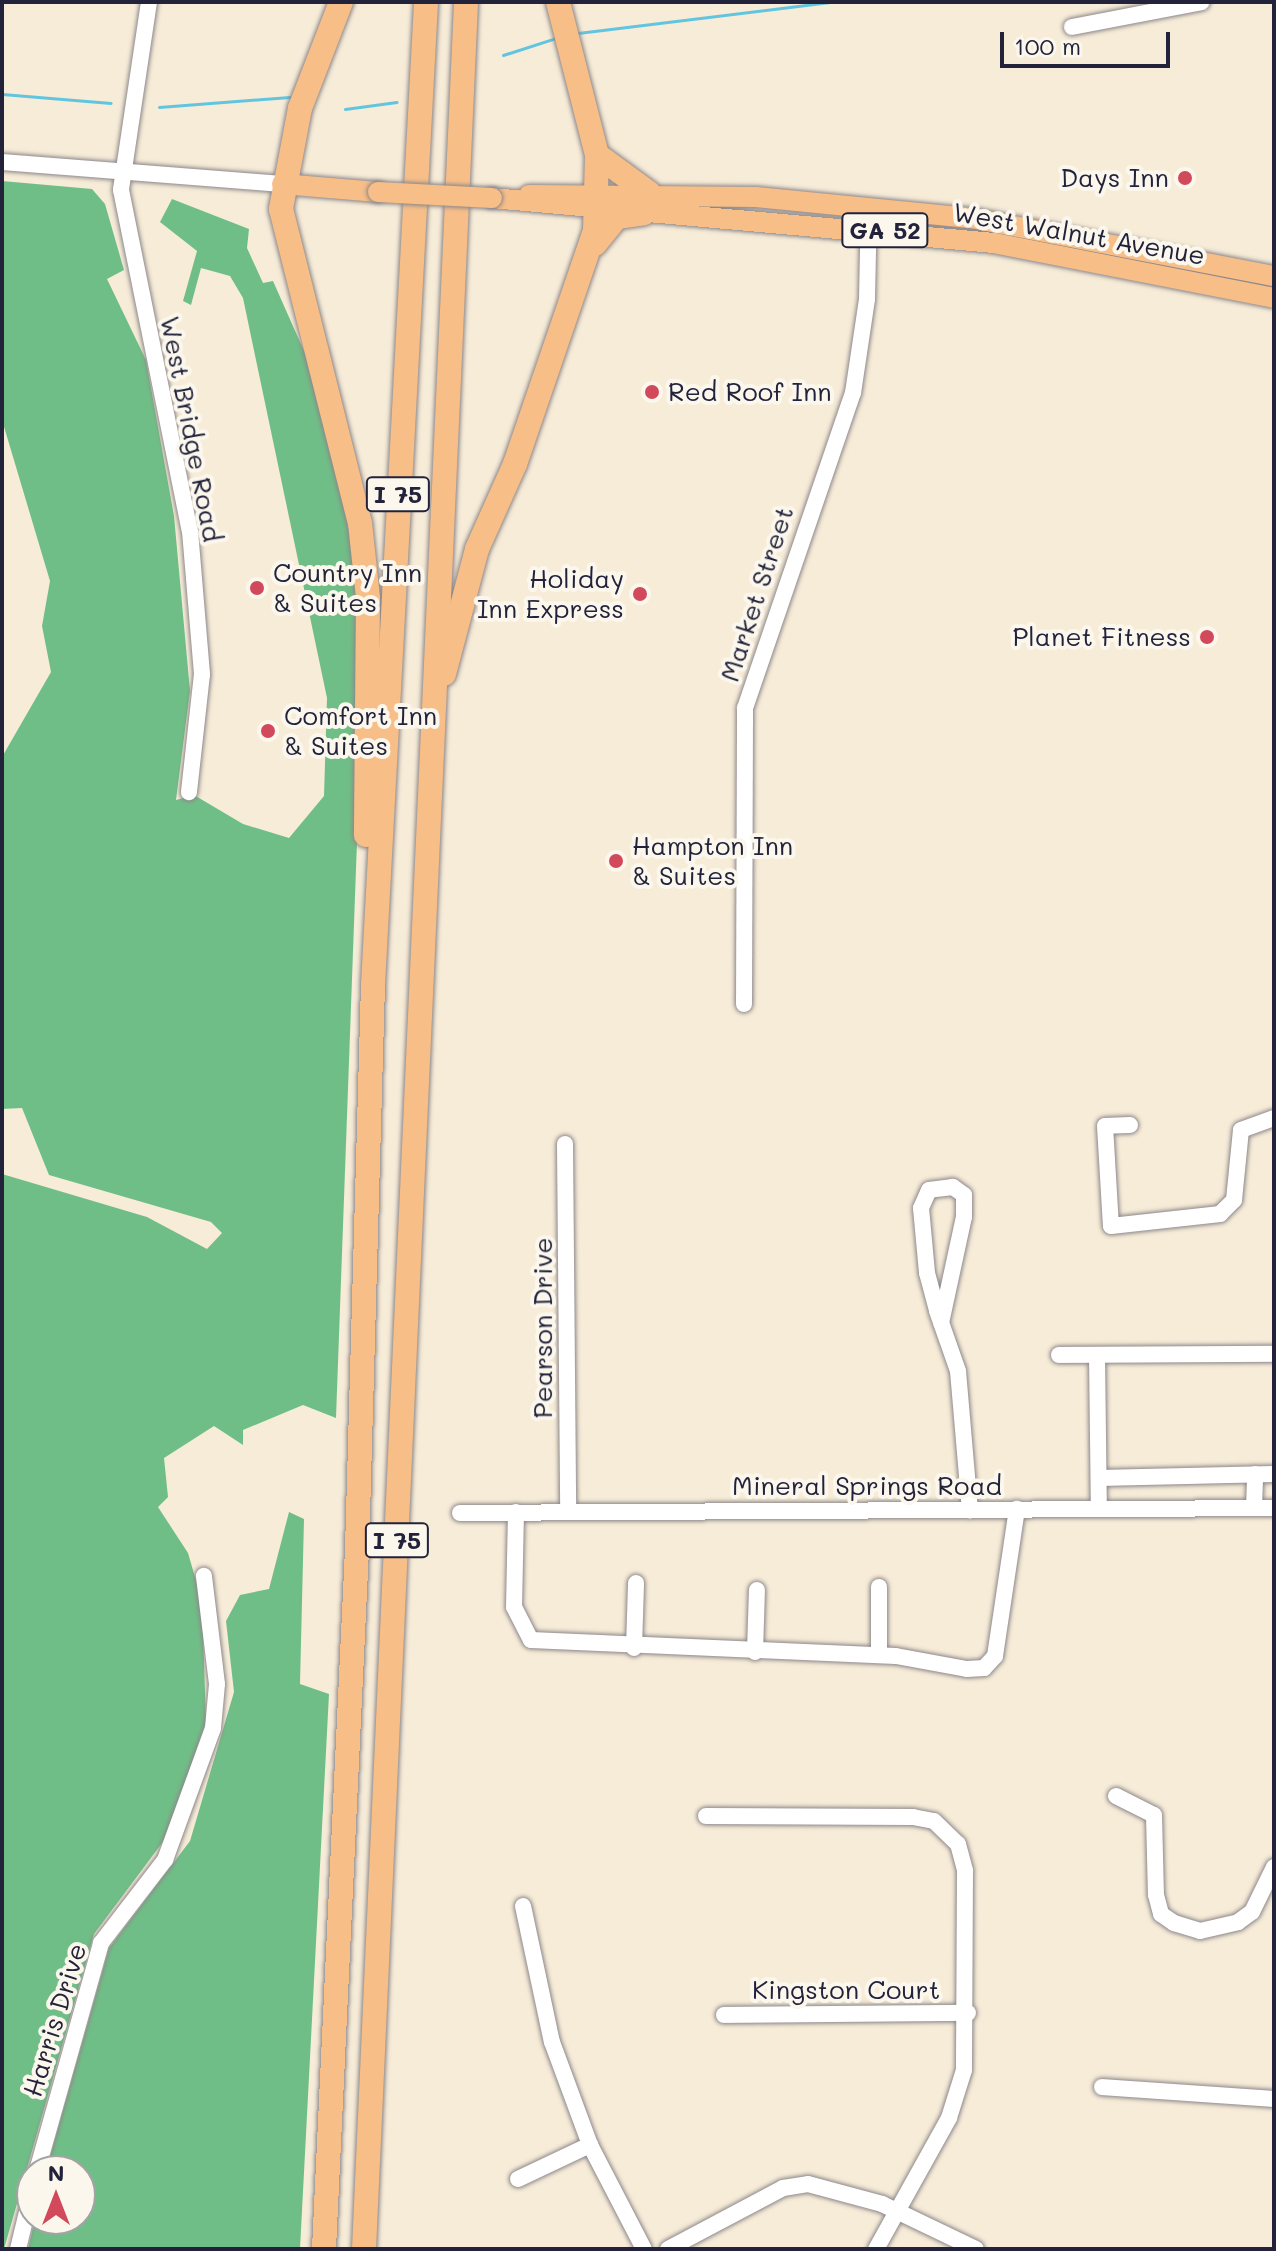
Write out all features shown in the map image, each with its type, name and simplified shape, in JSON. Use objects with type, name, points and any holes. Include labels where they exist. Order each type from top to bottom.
[{"type":"highway","points":[[341,2],[300,108],[282,184],[286,240],[361,538],[373,985]]},
{"type":"highway","name":"I 75","points":[[324,2249],[362,1426],[373,985],[426,2]]},
{"type":"highway","name":"I 75","points":[[364,2249],[429,726],[466,2]]},
{"type":"highway","points":[[429,726],[477,549],[591,249],[598,201],[597,155],[558,2]]},
{"type":"highway","points":[[591,249],[617,217],[647,203],[597,155]]},
{"type":"main road","name":"West Walnut Avenue","points":[[282,184],[492,198],[647,203],[1044,229],[1200,270],[1274,298]]},
{"type":"main road","name":"West Walnut Avenue","points":[[1200,270],[1274,276]]},
{"type":"street","name":"West Bridge Road","points":[[149,2],[121,171],[123,217],[190,531],[202,674],[189,792]]},
{"type":"street","points":[[1072,27],[1156,17],[1202,2]]},
{"type":"street","points":[[2,162],[282,184]]},
{"type":"street","name":"Market Street","points":[[744,1004],[745,708],[853,393],[867,299],[868,218]]},
{"type":"street","points":[[1130,1125],[1105,1126],[1111,1226],[1220,1214],[1234,1200],[1241,1130],[1274,1118]]},
{"type":"street","name":"Pearson Drive","points":[[565,1144],[568,1512]]},
{"type":"street","points":[[941,1323],[966,1203],[953,1187],[929,1190],[921,1208],[927,1273],[941,1323],[958,1371],[970,1510]]},
{"type":"street","points":[[1059,1355],[1274,1354]]},
{"type":"street","points":[[1097,1355],[1099,1509]]},
{"type":"street","points":[[1254,1508],[1255,1474]]},
{"type":"street","points":[[1099,1478],[1274,1474]]},
{"type":"street","name":"Mineral Springs Road","points":[[460,1513],[1274,1508]]},
{"type":"street","points":[[516,1512],[521,1633],[554,1644],[879,1655],[967,1669],[992,1663],[1017,1509]]},
{"type":"street","name":"Harris Drive","points":[[41,2155],[101,1943],[165,1860],[213,1728],[217,1684],[204,1576]]},
{"type":"street","points":[[634,1648],[636,1583]]},
{"type":"street","points":[[879,1587],[879,1655]]},
{"type":"street","points":[[755,1652],[757,1590]]},
{"type":"street","points":[[1116,1796],[1154,1815],[1156,1895],[1161,1914],[1174,1923],[1200,1931],[1238,1922],[1252,1912],[1274,1867]]},
{"type":"street","points":[[706,1816],[913,1817],[950,1832],[965,1871],[968,2013],[964,2070],[949,2118],[893,2209],[876,2249]]},
{"type":"street","points":[[523,1906],[536,1990],[590,2145],[644,2249]]},
{"type":"street","name":"Kingston Court","points":[[724,2015],[968,2013]]},
{"type":"street","points":[[1102,2087],[1274,2099]]},
{"type":"street","points":[[518,2179],[590,2145]]},
{"type":"street","points":[[668,2249],[783,2188],[841,2190],[893,2209],[976,2249]]},
{"type":"green space","points":[[2,181],[92,189],[105,204],[124,270],[107,279],[146,360],[174,516],[190,691],[176,800],[194,795],[243,824],[289,838],[324,796],[327,698],[243,298],[230,276],[201,268],[191,305],[183,301],[197,251],[160,222],[172,199],[249,229],[247,248],[263,283],[273,281],[312,369],[343,471],[364,650],[336,1418],[303,1405],[243,1430],[243,1445],[214,1426],[164,1458],[168,1497],[158,1507],[188,1553],[202,1601],[206,1722],[168,1835],[94,1934],[31,2155],[16,2155],[16,2207],[4,2249],[2,1174],[147,1217],[207,1249],[222,1233],[211,1222],[49,1175],[22,1108],[2,1109],[2,757],[51,672],[42,626],[50,581],[2,420]]},
{"type":"green space","points":[[289,1512],[304,1519],[300,1684],[329,1694],[300,2249],[28,2249],[31,2235],[96,2235],[96,2155],[51,2155],[109,1948],[190,1841],[234,1692],[226,1621],[240,1595],[269,1589]]},
{"type":"waterway","points":[[578,33],[832,2]]},
{"type":"waterway","points":[[503,55],[556,38]]},
{"type":"waterway","points":[[2,94],[111,103]]},
{"type":"waterway","points":[[159,107],[290,97]]},
{"type":"waterway","points":[[345,109],[397,102]]},
{"type":"place","name":"Days Inn","points":[[1185,178]]},
{"type":"place","name":"Red Roof Inn","points":[[652,392]]},
{"type":"place","name":"Country Inn & Suites","points":[[257,588]]},
{"type":"place","name":"Holiday Inn Express","points":[[640,594]]},
{"type":"place","name":"Planet Fitness","points":[[1207,637]]},
{"type":"place","name":"Comfort Inn & Suites","points":[[268,731]]},
{"type":"place","name":"Hampton Inn & Suites","points":[[616,861]]}]
